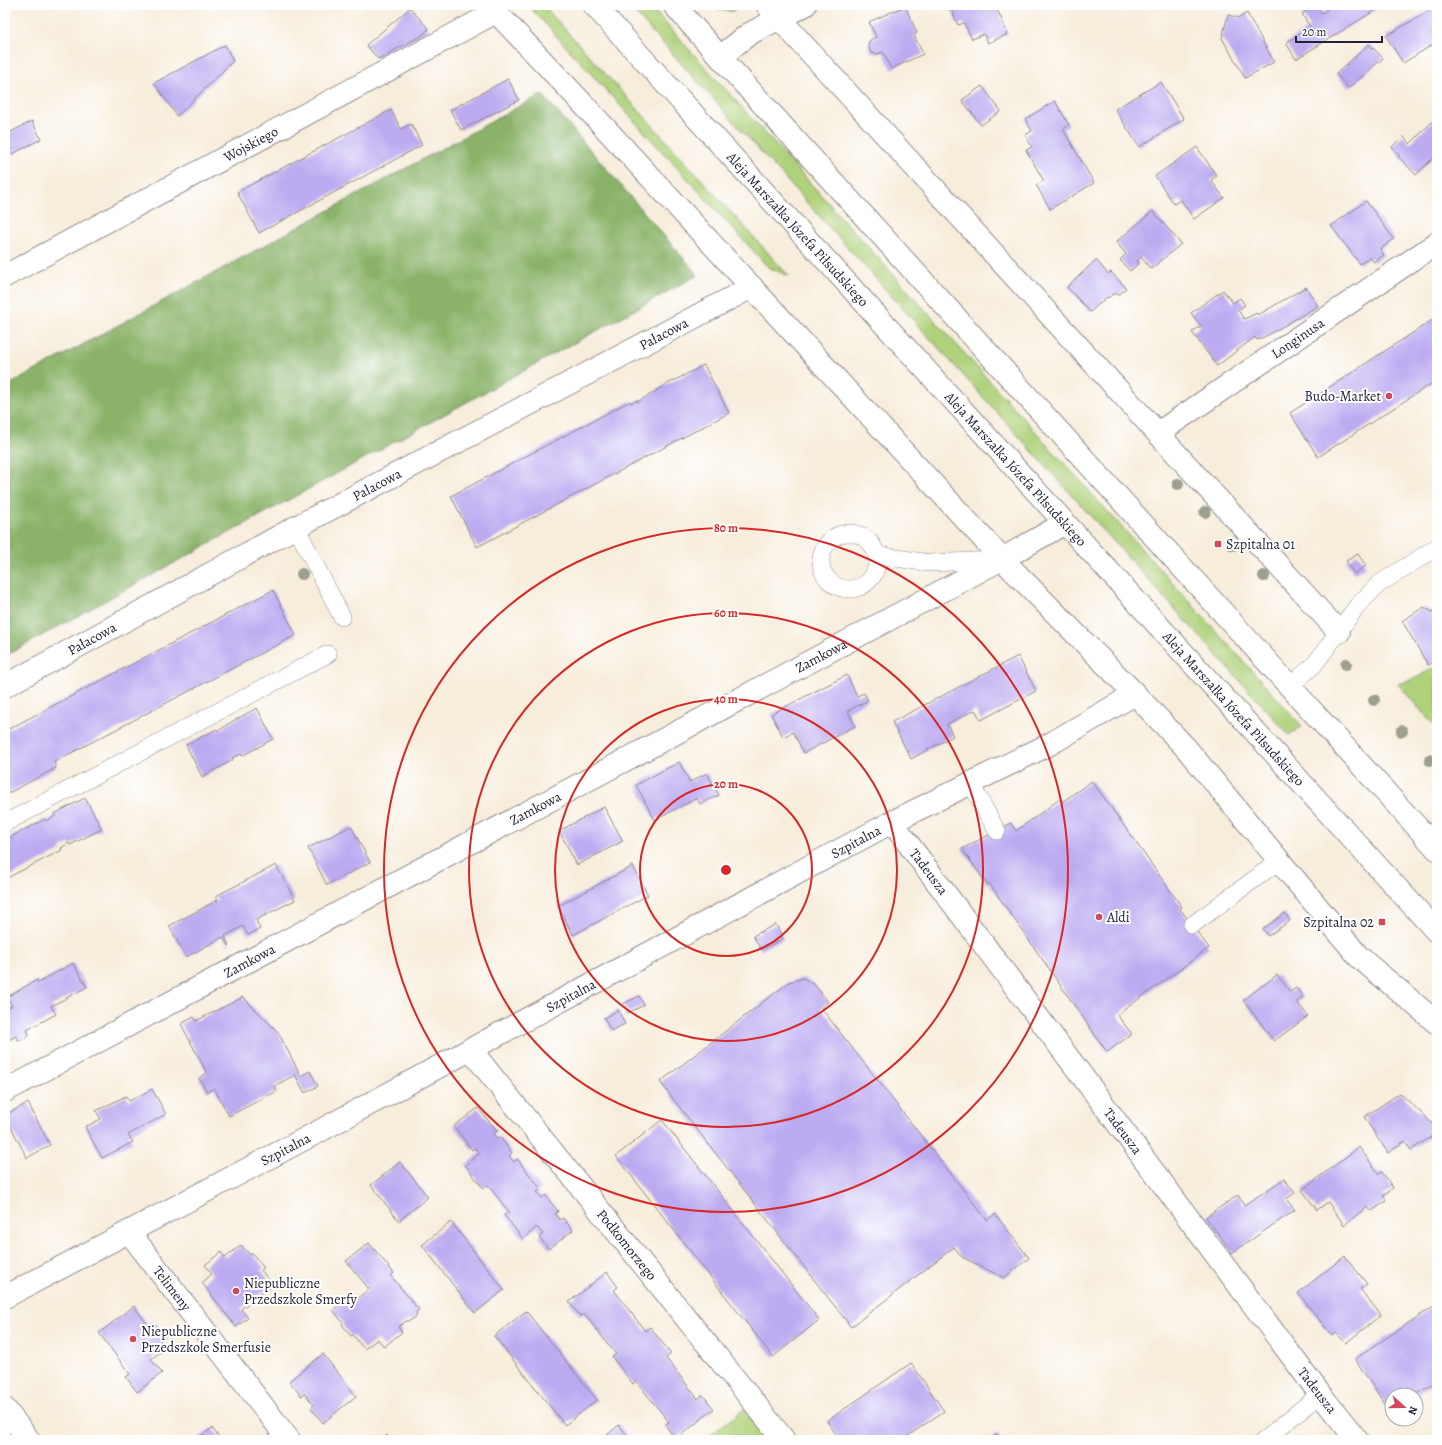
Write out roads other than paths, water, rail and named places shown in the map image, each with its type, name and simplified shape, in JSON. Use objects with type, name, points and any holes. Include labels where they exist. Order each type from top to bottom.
[{"type":"street","name":"Aleja Marszałka Józefa Piłsudskiego","points":[[594,5],[1437,932]]},
{"type":"street","points":[[674,5],[1437,848]]},
{"type":"street","points":[[720,57],[749,34],[773,11],[805,5]]},
{"type":"street","points":[[493,9],[571,91],[1002,559],[1186,748],[1359,957],[1437,1023]]},
{"type":"street","name":"Wojskiego","points":[[5,276],[493,9]]},
{"type":"street","points":[[773,11],[1339,632]]},
{"type":"street","name":"Longinusa","points":[[1158,433],[1437,243]]},
{"type":"street","name":"Pałacowa","points":[[5,686],[296,528],[752,287]]},
{"type":"street","name":"Zamkowa","points":[[5,1091],[1002,559],[1065,523]]},
{"type":"street","name":"Szpitalna","points":[[5,1297],[129,1232],[892,822],[1050,744],[1135,694]]},
{"type":"street","name":"Tadeusza","points":[[892,822],[1320,1394],[1357,1440]]},
{"type":"street","name":"Podkomorzego","points":[[470,1049],[784,1440]]},
{"type":"street","name":"Telimeny","points":[[129,1232],[289,1440]]},
{"type":"street","points":[[5,1409],[29,1440]]},
{"type":"lane","points":[[296,528],[342,617]]},
{"type":"lane","points":[[1290,686],[1314,665],[1358,605],[1379,584],[1437,547]]},
{"type":"lane","points":[[877,555],[929,563],[1002,559]]},
{"type":"lane","points":[[5,823],[328,654]]},
{"type":"lane","points":[[971,784],[997,831]]},
{"type":"lane","points":[[1192,925],[1280,861]]},
{"type":"lane","points":[[1264,1440],[1320,1394]]},
{"type":"place","name":"Budo-Market","points":[[1389,396]]},
{"type":"place","name":"Szpitalna 01","points":[[1218,544]]},
{"type":"place","name":"Aldi","points":[[1099,917]]},
{"type":"place","name":"Szpitalna 02","points":[[1382,922]]},
{"type":"place","name":"Niepubliczne Przedszkole Smerfy","points":[[236,1291]]},
{"type":"place","name":"Niepubliczne Przedszkole Smerfusie","points":[[133,1339]]}]
